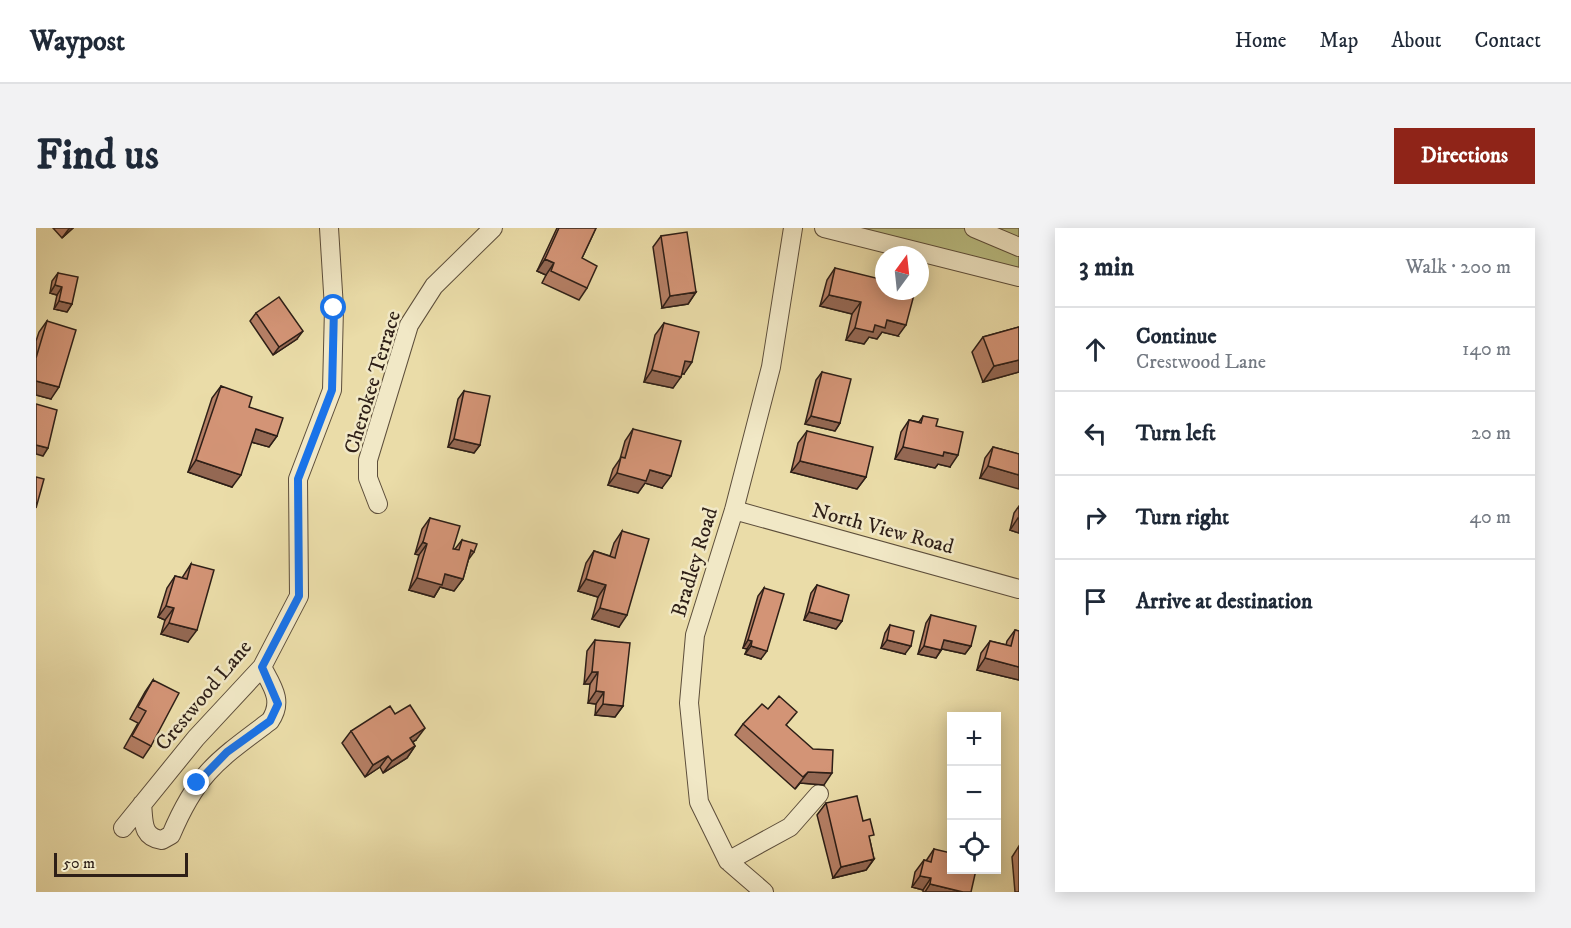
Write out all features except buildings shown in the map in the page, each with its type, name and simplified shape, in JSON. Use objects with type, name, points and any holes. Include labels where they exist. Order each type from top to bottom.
[{"type":"street","name":"Crestwood Lane","points":[[123,828],[195,738],[262,667],[299,596],[298,479],[332,390],[334,308],[329,228]]},
{"type":"street","name":"Cherokee Terrace","points":[[378,504],[368,478],[368,460],[408,324],[434,286],[493,228]]},
{"type":"street","name":"Bradley Road","points":[[764,892],[728,861],[699,802],[689,703],[695,635],[734,510],[771,367],[793,228]]},
{"type":"street","points":[[824,228],[1019,277]]},
{"type":"street","points":[[974,228],[1019,247]]},
{"type":"street","name":"North View Road","points":[[734,510],[1019,589]]},
{"type":"street","points":[[142,804],[145,830],[151,837],[162,840],[171,835],[203,776],[227,752],[270,721],[275,714],[278,704],[276,695],[262,667]]},
{"type":"street","points":[[728,861],[790,827],[819,794]]},
{"type":"green space","points":[[846,228],[1019,228],[1019,273],[929,250],[929,246],[915,246]]},
{"type":"route","points":[[197,783],[227,752],[270,721],[278,704],[262,667],[299,596],[298,479],[332,390],[334,308]]}]
